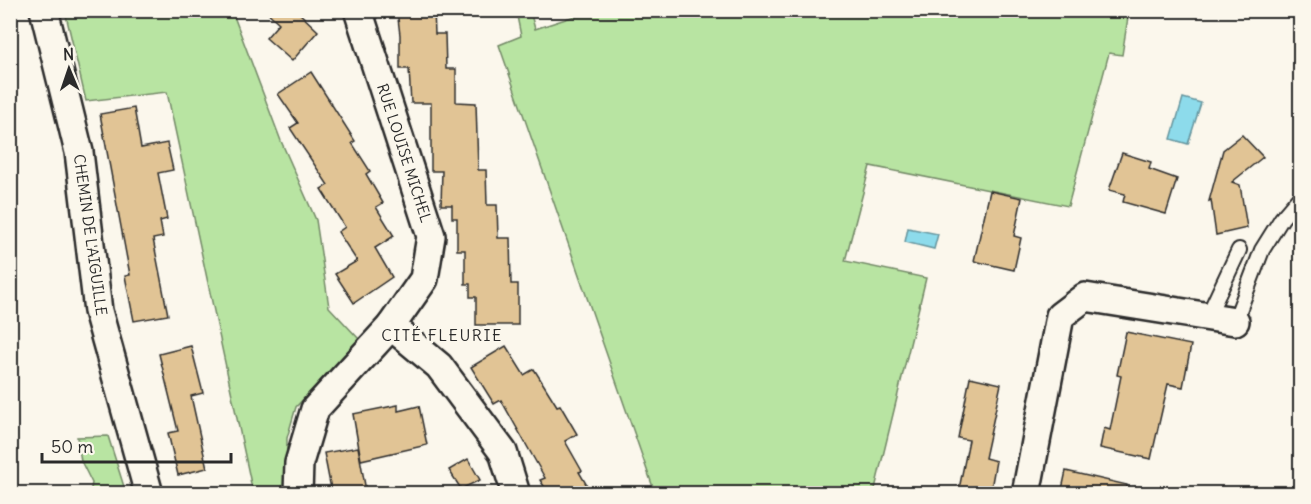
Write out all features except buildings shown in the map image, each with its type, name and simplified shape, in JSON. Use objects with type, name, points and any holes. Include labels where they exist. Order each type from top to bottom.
[{"type":"street","name":"CHEMIN DE L'AIGUILLE","points":[[44,10],[79,152],[98,311],[148,494]]},
{"type":"street","name":"RUE LOUISE MICHEL","points":[[298,494],[299,463],[315,410],[391,326],[424,279],[431,236],[358,10]]},
{"type":"street","points":[[1026,494],[1060,316],[1085,297],[1235,321]]},
{"type":"street","points":[[391,326],[440,366],[502,452],[516,494]]},
{"type":"lane","points":[[1235,321],[1262,250],[1282,218],[1300,197]]},
{"type":"lane","points":[[1208,316],[1239,250]]},
{"type":"green space","points":[[65,11],[232,11],[281,141],[316,220],[329,307],[359,339],[296,407],[287,438],[286,493],[253,493],[167,92],[86,101]]},
{"type":"green space","points":[[516,11],[530,11],[535,29],[590,11],[1129,11],[1122,55],[1109,53],[1068,206],[870,166],[845,261],[926,278],[874,493],[655,493],[499,45],[521,36]]},
{"type":"green space","points":[[108,436],[126,493],[90,493],[92,483],[81,461],[77,437]]},
{"type":"water","points":[[1183,98],[1201,103],[1188,144],[1171,139]]},
{"type":"water","points":[[908,228],[938,234],[934,249],[905,242]]},
{"type":"district","name":"CITÉ FLEURIE","points":[[442,335]]}]
